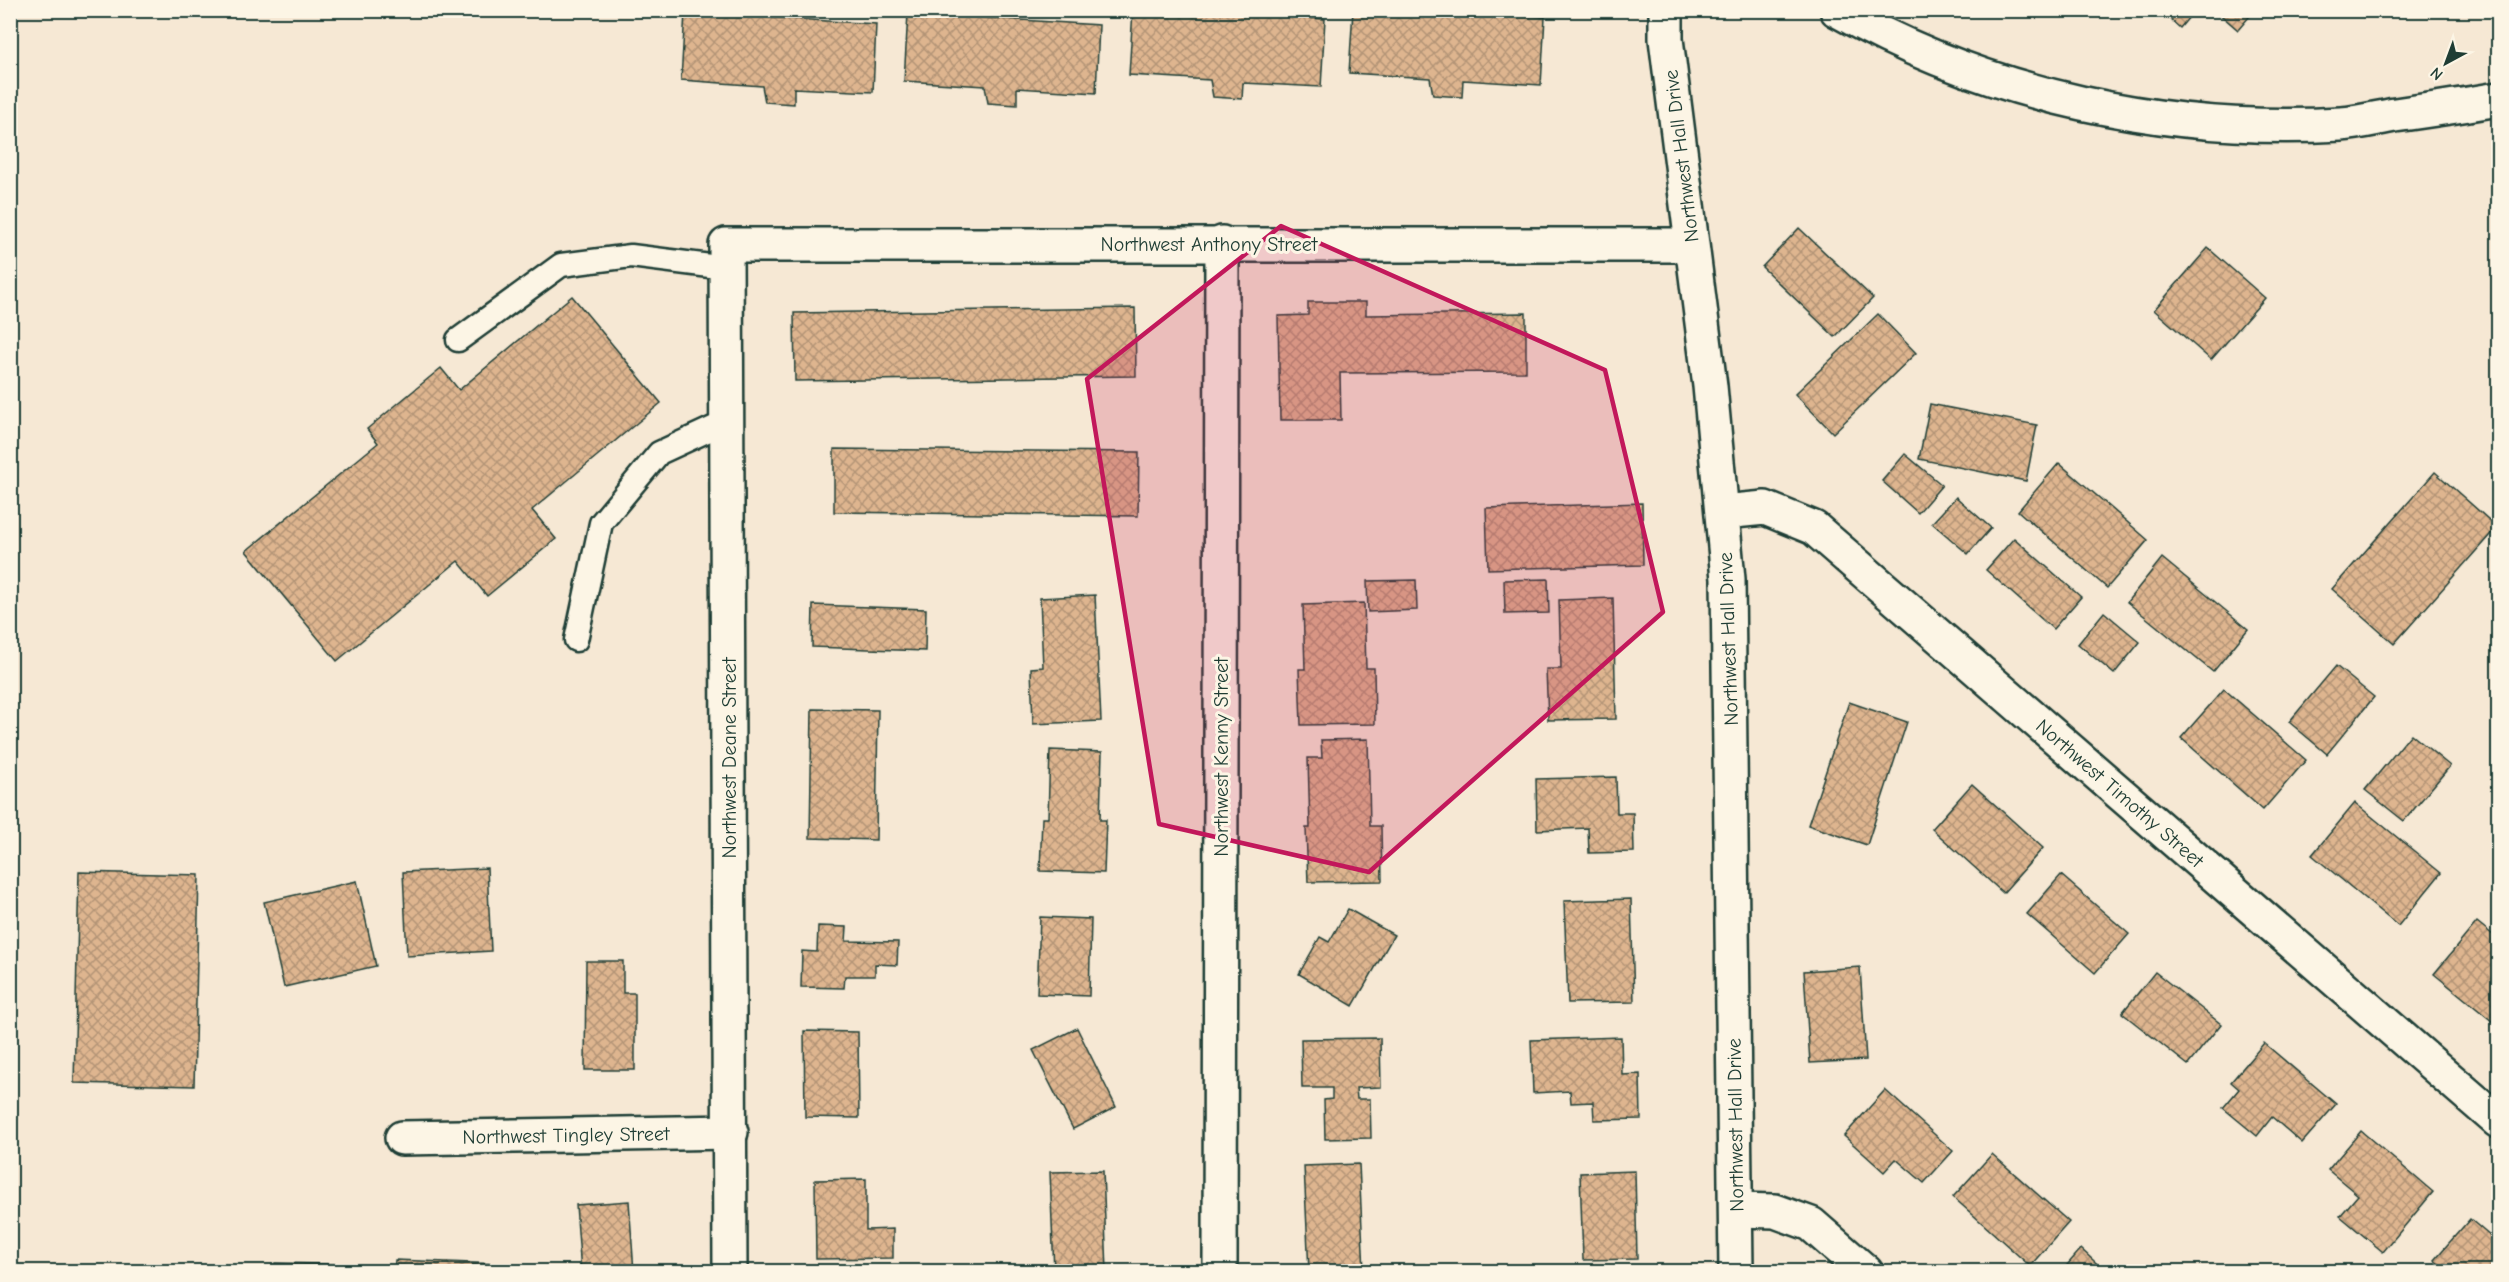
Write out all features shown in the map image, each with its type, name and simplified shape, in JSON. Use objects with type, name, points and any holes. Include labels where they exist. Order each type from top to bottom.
[{"type":"street","name":"Northwest Hall Drive","points":[[1666,10],[1666,39],[1710,386],[1728,579],[1736,1272]]},
{"type":"street","points":[[1837,10],[1870,29],[1996,81],[2061,99],[2145,115],[2236,124],[2342,124],[2499,99]]},
{"type":"street","name":"Northwest Anthony Street","points":[[726,256],[1222,243],[1691,245]]},
{"type":"street","name":"Northwest Kenny Street","points":[[1220,1272],[1222,243]]},
{"type":"street","name":"Northwest Deane Street","points":[[726,256],[730,1272]]},
{"type":"street","name":"Northwest Timothy Street","points":[[1723,512],[1765,508],[1814,528],[2499,1121]]},
{"type":"street","name":"Northwest Tingley Street","points":[[402,1138],[731,1132]]},
{"type":"street","points":[[1736,1210],[1774,1211],[1811,1224],[1866,1272]]},
{"type":"lane","points":[[458,340],[561,265],[631,256],[726,256]]},
{"type":"lane","points":[[576,640],[601,522],[659,453],[726,422]]},
{"type":"highlighted area","points":[[1281,226],[1605,370],[1663,612],[1369,872],[1159,824],[1087,379]]},
{"type":"building","points":[[1133,10],[1191,10],[1325,19],[1321,87],[1243,83],[1242,99],[1213,97],[1210,80],[1129,75]]},
{"type":"building","points":[[1353,10],[1444,10],[1545,17],[1541,85],[1463,80],[1462,97],[1433,95],[1430,78],[1349,73]]},
{"type":"building","points":[[2160,10],[2195,10],[2180,28]]},
{"type":"building","points":[[2215,10],[2255,10],[2238,30]]},
{"type":"building","points":[[685,12],[876,24],[873,92],[794,88],[794,104],[765,102],[762,86],[681,80]]},
{"type":"building","points":[[908,13],[1099,25],[1096,93],[1017,88],[1017,105],[988,103],[985,86],[904,81]]},
{"type":"building","points":[[1799,228],[1873,298],[1835,337],[1762,267]]},
{"type":"building","points":[[2208,248],[2265,298],[2211,360],[2154,310]]},
{"type":"building","points":[[572,296],[661,403],[532,510],[556,539],[487,596],[458,561],[337,661],[246,551],[378,443],[367,429],[441,368],[459,390]]},
{"type":"building","points":[[1308,302],[1366,302],[1366,315],[1526,313],[1526,372],[1340,373],[1341,420],[1280,420],[1278,316],[1308,315]]},
{"type":"building","points":[[1135,308],[1136,376],[795,381],[794,313]]},
{"type":"building","points":[[1878,314],[1916,353],[1833,433],[1795,394]]},
{"type":"building","points":[[1930,404],[2037,425],[2026,481],[1919,459]]},
{"type":"building","points":[[834,449],[1139,452],[1138,516],[834,512]]},
{"type":"building","points":[[1905,454],[1942,485],[1918,513],[1882,481]]},
{"type":"building","points":[[2059,463],[2148,540],[2107,588],[2018,511]]},
{"type":"building","points":[[2435,472],[2497,527],[2394,644],[2332,589]]},
{"type":"building","points":[[1956,497],[1991,528],[1968,554],[1932,523]]},
{"type":"building","points":[[1642,503],[1643,565],[1488,569],[1486,508]]},
{"type":"building","points":[[2014,538],[2081,597],[2053,629],[1986,570]]},
{"type":"building","points":[[2162,558],[2248,629],[2213,672],[2127,602]]},
{"type":"building","points":[[1548,579],[1549,613],[1505,614],[1504,580]]},
{"type":"building","points":[[1416,580],[1417,610],[1368,612],[1367,581]]},
{"type":"building","points":[[1095,595],[1101,721],[1033,724],[1031,668],[1043,667],[1040,598]]},
{"type":"building","points":[[1613,598],[1616,719],[1548,720],[1546,669],[1561,669],[1559,600]]},
{"type":"building","points":[[1364,603],[1366,668],[1374,668],[1375,724],[1301,725],[1299,669],[1305,669],[1303,605]]},
{"type":"building","points":[[813,605],[926,609],[925,651],[812,647]]},
{"type":"building","points":[[2104,612],[2140,642],[2114,674],[2078,644]]},
{"type":"building","points":[[2336,666],[2374,697],[2327,754],[2289,722]]},
{"type":"building","points":[[2224,689],[2306,760],[2263,810],[2181,738]]},
{"type":"building","points":[[1849,702],[1907,722],[1867,845],[1808,825]]},
{"type":"building","points":[[812,709],[878,710],[876,840],[810,838]]},
{"type":"building","points":[[2411,734],[2450,766],[2404,821],[2365,790]]},
{"type":"building","points":[[1368,739],[1370,826],[1381,826],[1382,881],[1308,882],[1306,828],[1310,828],[1308,758],[1322,758],[1321,740]]},
{"type":"building","points":[[1050,750],[1102,752],[1100,820],[1106,820],[1104,873],[1040,871],[1042,818],[1048,818]]},
{"type":"building","points":[[1616,777],[1617,813],[1633,813],[1634,852],[1589,853],[1588,828],[1537,830],[1536,779]]},
{"type":"building","points":[[1972,784],[2043,848],[2003,893],[1932,829]]},
{"type":"building","points":[[2355,803],[2441,873],[2398,926],[2312,855]]},
{"type":"building","points":[[487,868],[491,951],[407,956],[403,872]]},
{"type":"building","points":[[79,872],[199,875],[194,1086],[74,1083]]},
{"type":"building","points":[[2061,875],[2129,934],[2095,973],[2027,914]]},
{"type":"building","points":[[357,881],[376,966],[284,987],[264,902]]},
{"type":"building","points":[[1631,899],[1634,1002],[1568,1003],[1564,901]]},
{"type":"building","points":[[1348,909],[1394,935],[1353,1006],[1299,974],[1320,937],[1329,942]]},
{"type":"building","points":[[1040,917],[1091,919],[1089,996],[1037,994]]},
{"type":"building","points":[[2477,922],[2498,939],[2498,1026],[2434,974]]},
{"type":"building","points":[[818,926],[847,927],[846,941],[898,942],[897,965],[875,964],[875,976],[845,976],[844,988],[801,987],[802,951],[817,952]]},
{"type":"building","points":[[586,961],[623,961],[623,993],[635,993],[635,1070],[585,1070]]},
{"type":"building","points":[[1860,967],[1866,1060],[1810,1063],[1804,971]]},
{"type":"building","points":[[2155,972],[2221,1024],[2188,1065],[2122,1013]]},
{"type":"building","points":[[1077,1028],[1116,1107],[1073,1129],[1033,1050]]},
{"type":"building","points":[[804,1031],[858,1032],[859,1118],[805,1117]]},
{"type":"building","points":[[1621,1037],[1622,1075],[1640,1074],[1641,1119],[1594,1120],[1593,1102],[1571,1103],[1570,1091],[1533,1093],[1531,1040]]},
{"type":"building","points":[[1380,1038],[1381,1087],[1356,1088],[1357,1099],[1370,1099],[1371,1138],[1325,1139],[1324,1100],[1332,1099],[1332,1088],[1302,1088],[1301,1039]]},
{"type":"building","points":[[2264,1043],[2336,1104],[2302,1143],[2272,1117],[2257,1136],[2223,1108],[2239,1089],[2231,1082]]},
{"type":"building","points":[[1885,1090],[1953,1151],[1924,1183],[1896,1159],[1884,1172],[1844,1136]]},
{"type":"building","points":[[2361,1131],[2433,1192],[2383,1252],[2340,1216],[2358,1195],[2328,1170]]},
{"type":"building","points":[[1992,1154],[2069,1222],[2030,1266],[1953,1197]]},
{"type":"building","points":[[1359,1164],[1364,1272],[1309,1272],[1304,1166]]},
{"type":"building","points":[[1103,1171],[1107,1271],[1054,1272],[1050,1172]]},
{"type":"building","points":[[1635,1171],[1637,1259],[1583,1260],[1580,1173]]},
{"type":"building","points":[[866,1179],[866,1230],[893,1229],[893,1258],[816,1259],[815,1180]]},
{"type":"building","points":[[629,1201],[634,1272],[581,1272],[576,1205]]},
{"type":"building","points":[[2470,1219],[2498,1243],[2498,1272],[2448,1272],[2434,1260]]},
{"type":"building","points":[[2081,1249],[2106,1272],[2061,1272]]},
{"type":"building","points":[[395,1260],[521,1265],[521,1272],[394,1272]]},
{"type":"building","points":[[275,1263],[367,1265],[367,1272],[275,1272]]},
{"type":"building","points":[[86,1270],[145,1270],[145,1272],[86,1272]]}]
